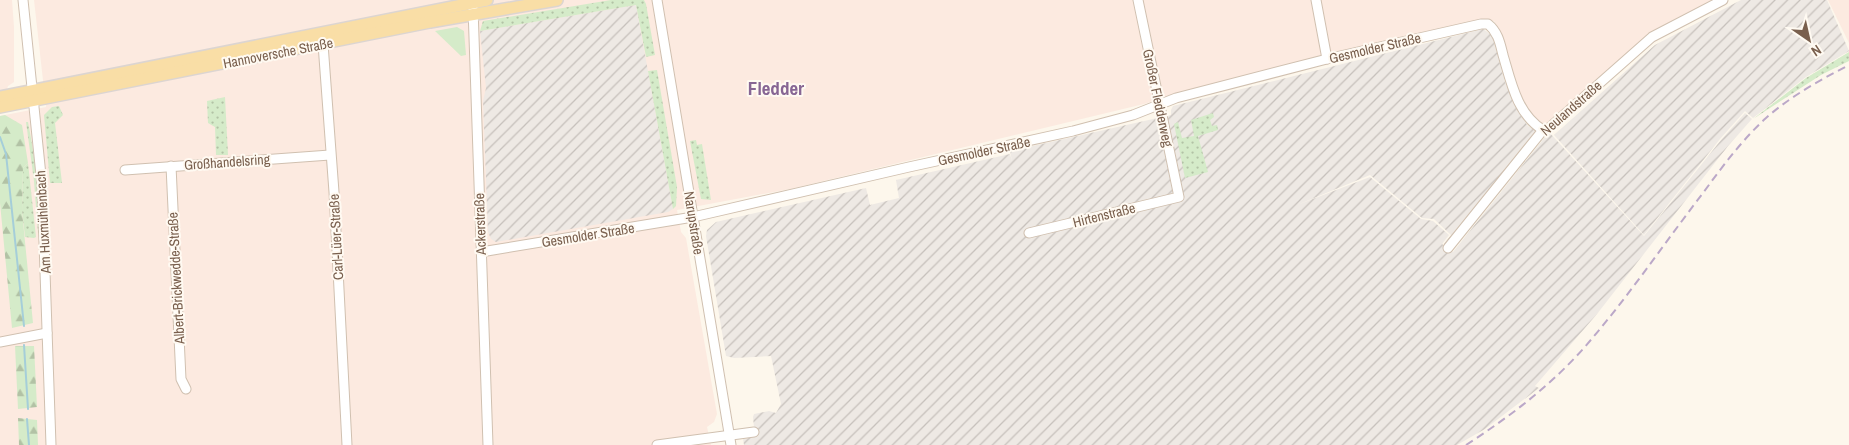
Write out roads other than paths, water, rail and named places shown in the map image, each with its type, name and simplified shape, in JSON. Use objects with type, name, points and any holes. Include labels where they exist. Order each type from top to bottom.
[{"type":"main road","name":"Hannoversche Straße","points":[[0,96],[33,96],[323,44],[473,6],[487,0]]},
{"type":"main road","name":"Hannoversche Straße","points":[[0,108],[33,96],[330,31],[473,6],[557,0]]},
{"type":"street","name":"Am Huxmühlenbach","points":[[23,0],[42,185],[50,445]]},
{"type":"street","name":"Narupstraße","points":[[657,0],[731,445]]},
{"type":"street","name":"Großer Fledderweg","points":[[1138,0],[1179,197]]},
{"type":"street","points":[[1316,0],[1327,59]]},
{"type":"street","name":"Neulandstraße","points":[[1448,248],[1543,130],[1549,128],[1652,37],[1723,0]]},
{"type":"street","name":"Ackerstraße","points":[[473,6],[488,445]]},
{"type":"street","name":"Gesmolder Straße","points":[[481,252],[692,217],[1081,129],[1133,115],[1176,98],[1327,59],[1480,24],[1488,24],[1494,28],[1498,36],[1510,82],[1521,107],[1531,122],[1543,130]]},
{"type":"street","points":[[323,44],[330,31]]},
{"type":"street","name":"Carl-Lüer-Straße","points":[[323,44],[334,200],[347,445]]},
{"type":"street","name":"Großhandelsring","points":[[125,170],[330,155]]},
{"type":"street","name":"Albert-Brickwedde-Straße","points":[[171,166],[181,379],[186,389]]},
{"type":"street","name":"Hirtenstraße","points":[[1029,233],[1179,197]]},
{"type":"street","points":[[0,342],[47,333]]},
{"type":"street","points":[[657,445],[754,432]]},
{"type":"waterway","points":[[0,137],[6,154],[24,326]]},
{"type":"waterway","points":[[24,345],[28,409]]},
{"type":"waterway","points":[[27,419],[29,445]]},
{"type":"railway","points":[[1466,445],[1528,401],[1556,377],[1583,349],[1629,292],[1725,164],[1757,126],[1796,96],[1849,65]]},
{"type":"district","name":"Fledder","points":[[776,88]]}]
